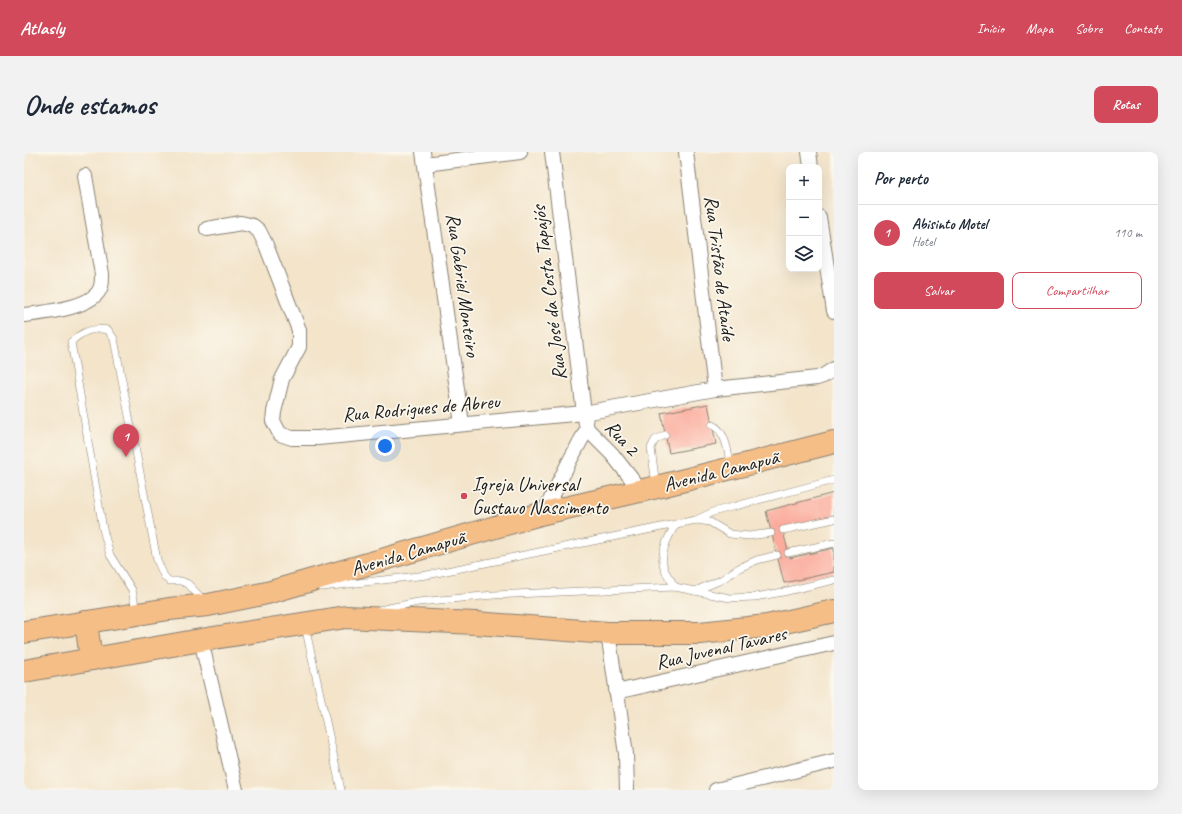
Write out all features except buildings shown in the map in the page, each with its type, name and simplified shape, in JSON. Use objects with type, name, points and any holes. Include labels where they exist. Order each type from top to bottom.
[{"type":"main road","name":"Avenida Camapuã","points":[[24,632],[169,609],[208,605],[267,593],[544,513],[649,489],[834,442]]},
{"type":"main road","points":[[24,671],[201,640],[346,617],[475,623],[608,633],[700,633],[767,626],[834,611]]},
{"type":"main road","points":[[86,622],[91,659]]},
{"type":"street","points":[[424,158],[520,152]]},
{"type":"street","name":"Rua José da Costa Tapajós","points":[[552,152],[587,430]]},
{"type":"street","name":"Rua Tristão de Ataíde","points":[[686,152],[715,389]]},
{"type":"street","points":[[809,152],[811,164]]},
{"type":"street","name":"Rua Gabriel Monteiro","points":[[424,158],[462,424]]},
{"type":"street","points":[[24,315],[65,309],[79,305],[97,294],[101,287],[102,274],[85,176]]},
{"type":"street","name":"Rua Rodrigues de Abreu","points":[[207,229],[241,223],[253,226],[259,231],[266,245],[299,330],[299,347],[282,379],[273,421],[280,434],[292,438],[318,438],[584,413],[715,389],[817,378],[824,376],[834,369]]},
{"type":"street","points":[[822,236],[834,311]]},
{"type":"street","name":"Rua 2","points":[[544,513],[569,462],[587,430],[649,489]]},
{"type":"street","points":[[608,633],[626,754],[627,790]]},
{"type":"street","points":[[201,640],[236,790]]},
{"type":"street","name":"Rua Juvenal Tavares","points":[[616,692],[834,643]]},
{"type":"street","points":[[716,790],[735,788],[834,761]]},
{"type":"lane","points":[[137,614],[132,590],[110,556],[103,529],[71,342],[84,331],[99,328],[108,330],[114,339],[156,560],[164,576],[169,581],[181,581],[188,584],[208,605]]},
{"type":"lane","points":[[712,425],[718,427],[722,432],[732,468]]},
{"type":"lane","points":[[649,489],[651,448],[655,440],[665,435]]},
{"type":"lane","points":[[267,593],[427,575],[696,520],[713,512],[834,480]]},
{"type":"lane","points":[[783,530],[834,519]]},
{"type":"lane","points":[[696,520],[710,522],[730,534],[749,536],[771,533]]},
{"type":"lane","points":[[675,587],[665,571],[662,561],[667,539],[676,524]]},
{"type":"lane","points":[[788,553],[834,543]]},
{"type":"lane","points":[[695,591],[721,580],[740,568],[757,560],[777,555]]},
{"type":"lane","points":[[346,617],[418,602],[494,595],[675,587],[730,598],[755,597],[834,580]]},
{"type":"lane","points":[[305,623],[341,790]]},
{"type":"place","name":"Abisinto Motel","points":[[126,457]]},
{"type":"place","name":"Igreja Universal Gustavo Nascimento","points":[[464,496]]}]
